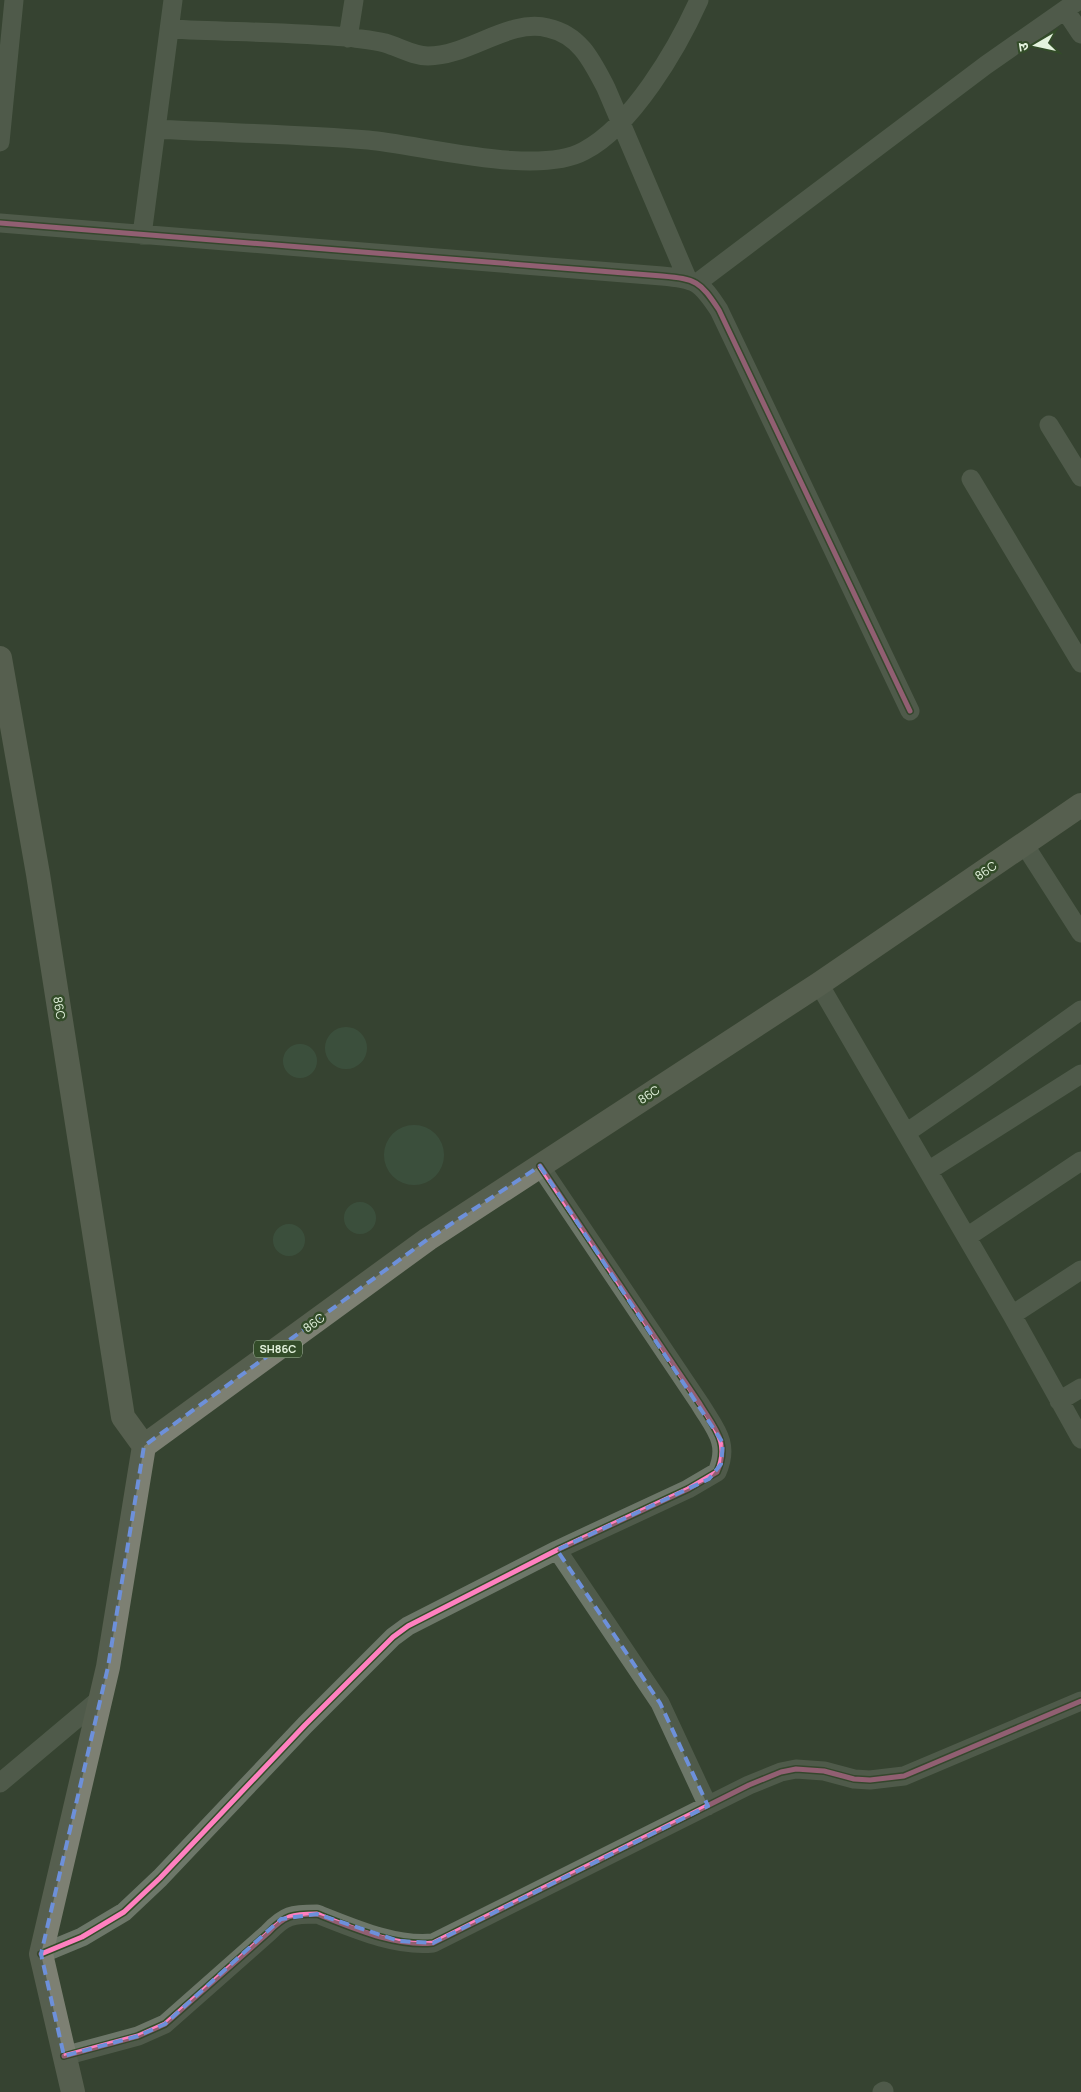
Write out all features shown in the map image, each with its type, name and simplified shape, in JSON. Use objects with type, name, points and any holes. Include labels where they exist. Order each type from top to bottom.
[{"type":"main road","name":"86C","points":[[0,658],[38,874],[123,1417],[144,1446],[428,1239],[819,984],[1081,805]]},
{"type":"main road","points":[[73,2092],[41,1954],[108,1667],[144,1446]]},
{"type":"street","points":[[0,142],[14,0]]},
{"type":"street","points":[[142,235],[174,0]]},
{"type":"street","points":[[348,38],[354,0]]},
{"type":"street","points":[[156,129],[369,140],[474,156],[533,161],[558,159],[582,152],[603,140],[621,122],[644,94],[670,53],[699,0]]},
{"type":"street","points":[[0,223],[692,280],[986,65],[1072,5],[1081,34]]},
{"type":"street","points":[[170,29],[348,38],[384,43],[428,56],[459,50],[527,26],[548,28],[570,36],[581,48],[598,73],[692,280],[706,290],[719,310],[910,711]]},
{"type":"street","points":[[1049,424],[1081,477]]},
{"type":"street","points":[[971,479],[1081,663]]},
{"type":"street","points":[[1024,844],[1081,933]]},
{"type":"street","points":[[819,984],[1012,1315],[1081,1439]]},
{"type":"street","points":[[906,1133],[1081,1010]]},
{"type":"street","points":[[928,1170],[1081,1074]]},
{"type":"street","points":[[967,1237],[1081,1161]]},
{"type":"street","points":[[41,1954],[82,1937],[124,1912],[160,1878],[305,1725],[393,1638],[408,1626],[557,1550],[709,1479],[717,1472],[723,1454],[722,1443],[700,1404],[540,1166]]},
{"type":"street","points":[[1012,1315],[1081,1270]]},
{"type":"street","points":[[1059,1401],[1081,1388]]},
{"type":"street","points":[[557,1550],[660,1703],[708,1806]]},
{"type":"street","points":[[0,1782],[101,1698]]},
{"type":"street","points":[[64,2056],[123,2041],[165,2024],[268,1933],[281,1919],[304,1914],[317,1914],[400,1941],[419,1945],[434,1943],[766,1778],[789,1770],[824,1771],[854,1779],[870,1780],[904,1776],[1081,1701]]},
{"type":"highlighted area","points":[[540,1166],[723,1443],[721,1464],[709,1479],[557,1550],[660,1703],[708,1806],[433,1943],[399,1941],[317,1914],[281,1919],[165,2024],[138,2036],[64,2056],[41,1954],[108,1667],[144,1446],[428,1239]]},
{"type":"building","points":[[350,1027],[358,1030],[364,1036],[367,1048],[364,1060],[358,1066],[342,1069],[334,1066],[328,1060],[325,1044],[328,1036],[334,1030]]},
{"type":"building","points":[[300,1044],[307,1045],[312,1049],[316,1054],[316,1068],[312,1073],[307,1077],[300,1078],[293,1077],[288,1073],[284,1068],[283,1061],[284,1054],[288,1049],[293,1045]]},
{"type":"building","points":[[408,1125],[420,1125],[431,1130],[439,1138],[444,1149],[442,1167],[431,1180],[420,1185],[408,1185],[397,1180],[389,1172],[384,1161],[384,1149],[389,1138],[397,1130]]},
{"type":"building","points":[[360,1202],[366,1203],[371,1207],[375,1212],[375,1224],[371,1229],[366,1233],[360,1234],[354,1233],[349,1229],[345,1224],[344,1218],[345,1212],[349,1207],[354,1203]]},
{"type":"building","points":[[289,1224],[295,1225],[300,1229],[304,1234],[304,1246],[300,1251],[295,1255],[289,1256],[283,1255],[278,1251],[274,1246],[273,1240],[274,1234],[278,1229],[283,1225]]},
{"type":"cycle path","points":[[0,223],[662,276],[683,278],[696,283],[702,287],[719,310],[910,711]]},
{"type":"cycle path","points":[[41,1954],[82,1937],[124,1912],[160,1878],[305,1725],[393,1637],[408,1626],[557,1550],[688,1489],[717,1472],[722,1453],[719,1436],[715,1429],[540,1166]]},
{"type":"cycle path","points":[[64,2056],[138,2036],[165,2024],[279,1922],[289,1917],[301,1914],[317,1914],[389,1939],[404,1942],[433,1943],[749,1785],[781,1772],[796,1769],[824,1771],[854,1779],[870,1780],[904,1776],[1081,1701]]}]
